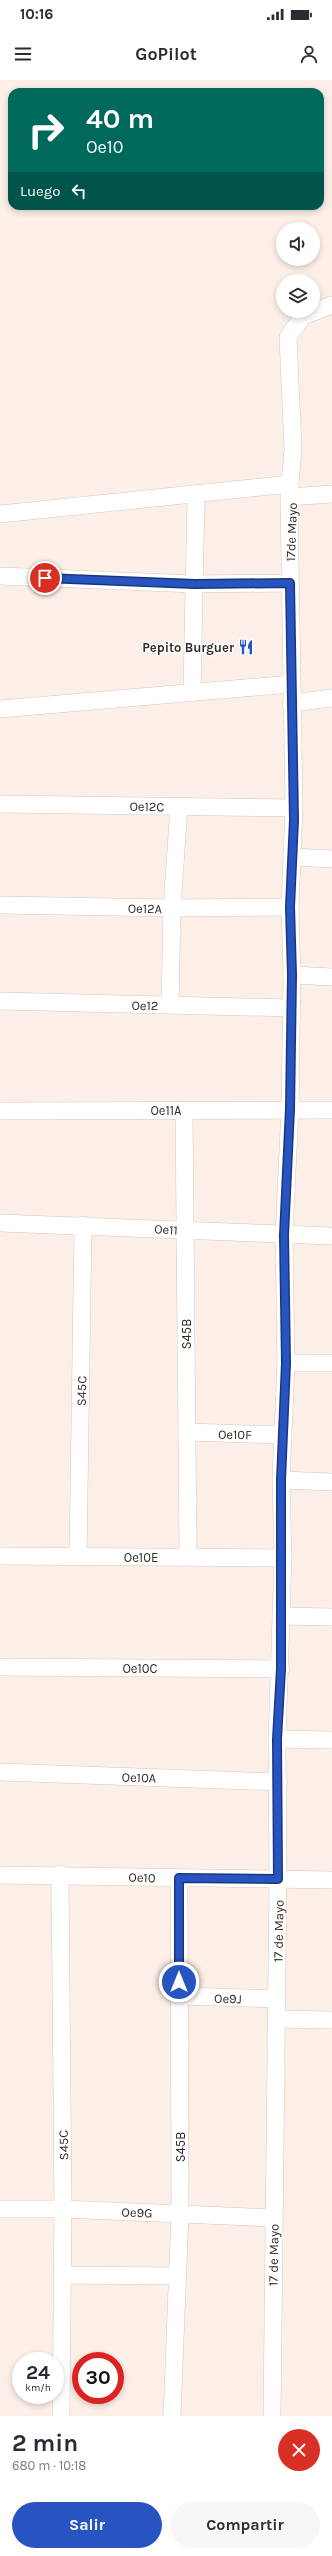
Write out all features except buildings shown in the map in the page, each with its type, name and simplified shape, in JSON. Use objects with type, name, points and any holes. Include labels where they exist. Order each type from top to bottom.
[{"type":"street","points":[[0,514],[196,495],[290,491],[293,449],[288,337],[304,316],[332,305]]},
{"type":"street","name":"17de Mayo","points":[[290,583],[290,491],[332,494]]},
{"type":"street","points":[[192,692],[196,495]]},
{"type":"street","points":[[0,576],[195,584],[290,583]]},
{"type":"street","name":"17 de Mayo","points":[[272,2416],[279,1782],[277,1739],[281,1669],[281,1480],[286,1363],[284,1235],[290,1109],[292,975],[290,907],[294,857],[290,583]]},
{"type":"street","points":[[0,709],[291,684]]},
{"type":"street","points":[[291,703],[332,698]]},
{"type":"street","name":"Oe12C","points":[[0,804],[294,808]]},
{"type":"street","points":[[170,1005],[172,908],[179,806]]},
{"type":"street","points":[[294,857],[332,859]]},
{"type":"street","name":"Oe12A","points":[[0,905],[172,908],[290,907]]},
{"type":"street","points":[[292,975],[332,977]]},
{"type":"street","name":"Oe12","points":[[0,1001],[291,1008]]},
{"type":"street","name":"S45B","points":[[184,1110],[188,1557]]},
{"type":"street","name":"Oe11A","points":[[0,1111],[332,1110]]},
{"type":"street","name":"Oe11","points":[[0,1223],[83,1225],[332,1236]]},
{"type":"street","name":"S45C","points":[[78,1557],[83,1225]]},
{"type":"street","points":[[286,1363],[332,1363]]},
{"type":"street","name":"Oe10F","points":[[186,1432],[283,1435]]},
{"type":"street","points":[[281,1480],[332,1482]]},
{"type":"street","name":"Oe10E","points":[[0,1556],[282,1558]]},
{"type":"street","points":[[281,1616],[332,1617]]},
{"type":"street","name":"Oe10C","points":[[0,1667],[281,1669]]},
{"type":"street","points":[[277,1739],[332,1740]]},
{"type":"street","name":"Oe10A","points":[[0,1772],[279,1782]]},
{"type":"street","name":"S45C","points":[[60,1874],[63,2209],[61,2416]]},
{"type":"street","name":"Oe10","points":[[0,1875],[60,1874],[179,1878],[332,1880]]},
{"type":"street","name":"S45B","points":[[172,2416],[180,2214],[179,1878]]},
{"type":"street","name":"Oe9J","points":[[179,1996],[277,1999]]},
{"type":"street","points":[[277,2019],[332,2020]]},
{"type":"street","name":"Oe9G","points":[[0,2209],[63,2209],[274,2218]]},
{"type":"street","points":[[62,2275],[178,2276]]},
{"type":"place","name":"Pepito Burguer","points":[[246,647]]},
{"type":"route","points":[[45,578],[195,584],[290,583],[294,857],[290,907],[292,975],[290,1109],[284,1235],[286,1363],[281,1480],[281,1669],[277,1739],[279,1782],[278,1879],[179,1878],[179,1982]]}]
